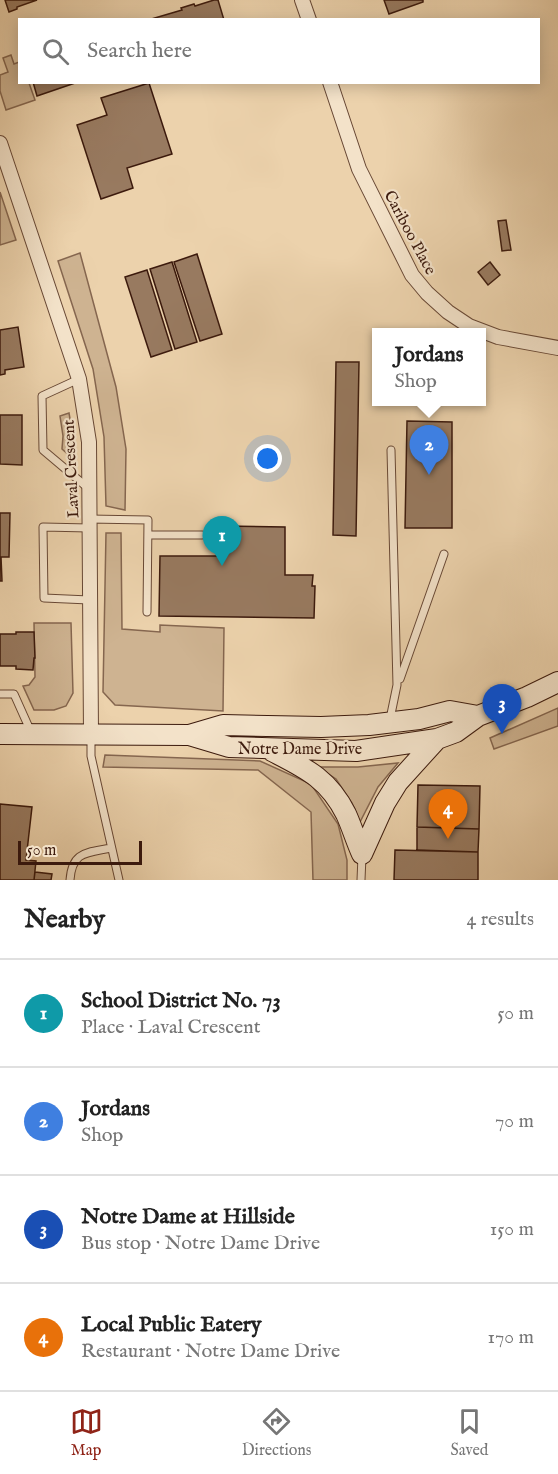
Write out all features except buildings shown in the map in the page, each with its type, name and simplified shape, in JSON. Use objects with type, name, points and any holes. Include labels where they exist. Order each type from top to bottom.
[{"type":"street","points":[[302,0],[308,18]]},
{"type":"street","name":"Cariboo Place","points":[[331,84],[359,169],[412,274],[427,293],[448,312],[474,328]]},
{"type":"street","name":"Laval Crescent","points":[[0,143],[79,378],[89,442],[90,734]]},
{"type":"street","name":"Cariboo Place","points":[[486,332],[498,337],[558,348]]},
{"type":"street","name":"Notre Dame Drive","points":[[0,734],[189,735],[229,747],[356,751],[437,739],[456,732],[478,716],[558,682]]},
{"type":"street","name":"Notre Dame Drive","points":[[189,735],[223,725],[321,727],[369,725],[419,719],[450,711],[478,716]]},
{"type":"street","points":[[362,854],[385,803],[398,782],[437,739]]},
{"type":"street","points":[[266,749],[309,770],[324,783],[346,815],[362,854]]},
{"type":"lane","points":[[79,378],[42,396],[43,450],[89,488]]},
{"type":"lane","points":[[391,450],[397,685]]},
{"type":"lane","points":[[89,600],[44,598],[43,527],[148,520],[147,612]]},
{"type":"lane","points":[[148,536],[202,536]]},
{"type":"lane","points":[[389,723],[397,685],[444,554]]},
{"type":"lane","points":[[0,694],[14,694],[32,734]]},
{"type":"lane","points":[[90,734],[91,756],[119,880]]},
{"type":"lane","points":[[70,880],[76,859],[81,855],[111,848]]},
{"type":"lane","points":[[361,880],[362,854]]},
{"type":"shaded area","points":[[11,55],[14,64],[18,62],[18,84],[29,84],[35,100],[6,110],[0,91],[0,75],[8,72],[3,58]]},
{"type":"shaded area","points":[[0,192],[16,240],[0,245]]},
{"type":"shaded area","points":[[80,253],[116,387],[126,449],[125,510],[106,506],[104,437],[93,369],[58,261]]},
{"type":"shaded area","points":[[69,413],[74,442],[73,459],[62,449],[60,416]]},
{"type":"shaded area","points":[[106,533],[121,533],[122,629],[160,632],[160,625],[224,628],[223,711],[115,705],[103,692]]},
{"type":"shaded area","points":[[34,623],[71,623],[73,693],[66,706],[54,710],[34,710],[23,686],[29,685],[35,677]]},
{"type":"shaded area","points":[[558,708],[558,726],[494,749],[490,738]]},
{"type":"shaded area","points":[[105,755],[260,761],[311,784],[338,824],[347,860],[347,880],[313,880],[311,812],[258,770],[103,767]]},
{"type":"shaded area","points":[[398,763],[378,787],[360,822],[352,803],[336,779],[318,767],[358,767]]},
{"type":"place","name":"Jordans","points":[[429,475]]},
{"type":"place","name":"School District No. 73","points":[[222,566]]},
{"type":"place","name":"Notre Dame at Hillside","points":[[502,734]]},
{"type":"place","name":"Local Public Eatery","points":[[448,839]]}]
